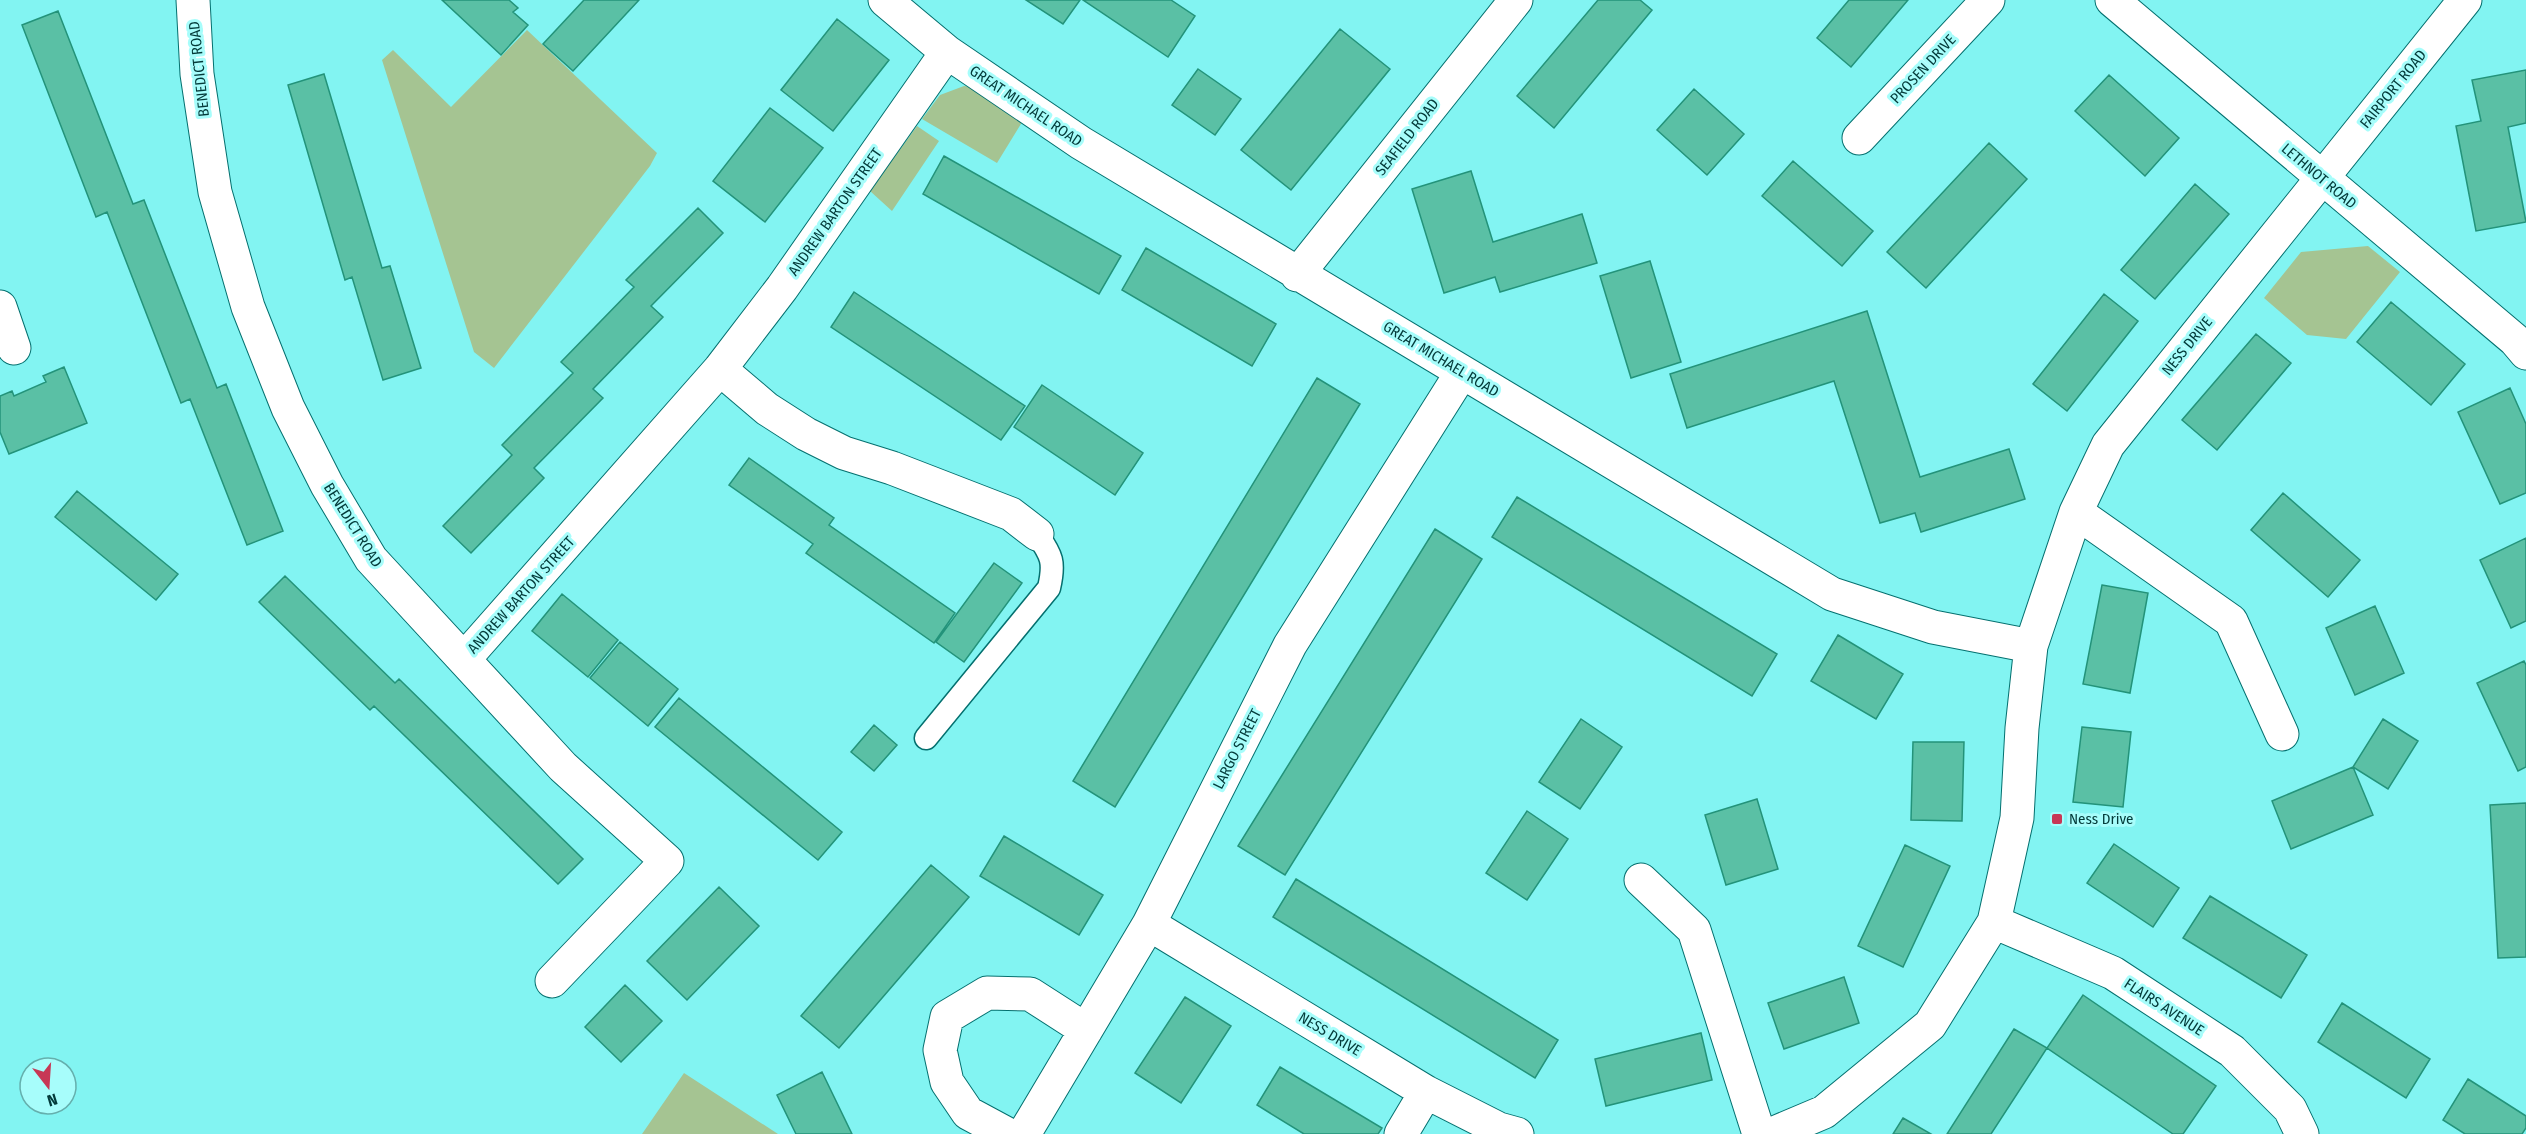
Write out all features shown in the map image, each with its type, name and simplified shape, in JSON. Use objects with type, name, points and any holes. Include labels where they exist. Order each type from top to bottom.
[{"type":"street","name":"BENEDICT ROAD","points":[[193,0],[197,74],[215,192],[248,307],[288,408],[327,484],[371,560],[465,658],[563,766],[667,861],[552,981]]},
{"type":"street","name":"GREAT MICHAEL ROAD","points":[[885,0],[947,52],[1081,143],[1832,594],[1933,627],[2031,646]]},
{"type":"street","name":"SEAFIELD ROAD","points":[[1298,275],[1516,0]]},
{"type":"street","name":"PROSEN DRIVE","points":[[1859,138],[1988,0]]},
{"type":"street","name":"LETHNOT ROAD","points":[[2112,0],[2515,340],[2526,352]]},
{"type":"street","name":"FAIRPORT ROAD","points":[[2322,178],[2465,0]]},
{"type":"street","name":"ANDREW BARTON STREET","points":[[465,658],[720,369],[782,288],[947,52]]},
{"type":"street","name":"NESS DRIVE","points":[[1772,1134],[1824,1112],[1930,1025],[1994,922],[2017,818],[2022,728],[2031,646],[2076,512],[2108,445],[2322,178]]},
{"type":"street","points":[[0,307],[14,348]]},
{"type":"street","points":[[720,369],[767,409],[806,434],[844,453],[892,468],[1011,514],[1037,534]]},
{"type":"street","name":"LARGO STREET","points":[[1024,1134],[1149,924],[1290,645],[1462,372]]},
{"type":"street","points":[[2076,512],[2231,621],[2282,734]]},
{"type":"street","points":[[1641,880],[1694,930],[1759,1134]]},
{"type":"street","name":"FLAIRS AVENUE","points":[[1994,922],[2113,973],[2232,1051],[2290,1109],[2302,1134]]},
{"type":"street","name":"NESS DRIVE","points":[[1149,924],[1426,1092],[1499,1129],[1517,1134]]},
{"type":"street","points":[[1007,1134],[968,1113],[947,1082],[940,1050],[947,1017],[987,993],[1030,994],[1086,1030]]},
{"type":"street","points":[[1401,1134],[1426,1092]]},
{"type":"lane","points":[[926,738],[1048,588],[1053,569],[1048,550],[1037,534]]},
{"type":"green space","points":[[527,30],[657,153],[650,166],[494,368],[474,352],[382,60],[393,50],[451,107]]},
{"type":"green space","points":[[964,86],[975,87],[1024,119],[997,163],[922,119],[940,95]]},
{"type":"green space","points":[[917,126],[939,141],[892,211],[870,191]]},
{"type":"green space","points":[[2368,246],[2400,272],[2346,339],[2307,335],[2264,298],[2301,252]]},
{"type":"green space","points":[[684,1073],[778,1134],[642,1134]]},
{"type":"building","points":[[442,0],[509,0],[518,8],[513,12],[528,25],[501,55]]},
{"type":"building","points":[[584,0],[639,0],[573,71],[543,44]]},
{"type":"building","points":[[1026,0],[1080,0],[1063,24]]},
{"type":"building","points":[[1083,0],[1171,0],[1195,16],[1168,57]]},
{"type":"building","points":[[1598,0],[1640,0],[1652,10],[1554,128],[1517,96]]},
{"type":"building","points":[[1849,0],[1908,0],[1851,67],[1817,38]]},
{"type":"building","points":[[58,11],[133,204],[144,200],[217,388],[226,384],[283,531],[247,545],[190,399],[181,403],[107,212],[96,217],[22,25]]},
{"type":"building","points":[[837,19],[889,60],[833,131],[781,90]]},
{"type":"building","points":[[1340,29],[1390,69],[1291,190],[1241,150]]},
{"type":"building","points":[[1198,69],[1241,99],[1215,135],[1172,105]]},
{"type":"building","points":[[2526,70],[2526,123],[2508,127],[2526,222],[2476,231],[2456,126],[2481,121],[2472,80]]},
{"type":"building","points":[[324,74],[382,268],[390,266],[421,368],[383,380],[352,277],[345,280],[288,85]]},
{"type":"building","points":[[2109,75],[2179,138],[2145,176],[2075,111]]},
{"type":"building","points":[[1694,89],[1744,134],[1707,175],[1657,130]]},
{"type":"building","points":[[770,108],[823,148],[765,222],[713,181]]},
{"type":"building","points":[[1989,143],[2027,179],[1926,288],[1887,252]]},
{"type":"building","points":[[944,156],[1121,256],[1099,294],[923,194]]},
{"type":"building","points":[[1793,161],[1873,231],[1842,266],[1762,196]]},
{"type":"building","points":[[1471,171],[1493,242],[1582,214],[1597,263],[1500,292],[1495,277],[1444,293],[1412,189]]},
{"type":"building","points":[[2195,184],[2229,214],[2155,299],[2121,270]]},
{"type":"building","points":[[698,208],[723,233],[651,306],[663,317],[593,389],[603,398],[534,468],[544,478],[471,553],[443,526],[512,455],[502,445],[573,373],[561,362],[634,287],[626,280]]},
{"type":"building","points":[[1146,248],[1276,324],[1252,366],[1122,290]]},
{"type":"building","points":[[1650,261],[1681,362],[1631,378],[1600,276]]},
{"type":"building","points":[[854,292],[1025,406],[1001,440],[831,327]]},
{"type":"building","points":[[2104,294],[2138,321],[2067,411],[2033,384]]},
{"type":"building","points":[[2391,302],[2465,364],[2431,405],[2357,342]]},
{"type":"building","points":[[1867,311],[1920,477],[2009,449],[2025,499],[1921,532],[1915,513],[1880,523],[1834,381],[1687,428],[1670,374]]},
{"type":"building","points":[[2256,334],[2291,363],[2217,450],[2182,420]]},
{"type":"building","points":[[64,367],[87,423],[9,454],[0,432],[0,396],[12,391],[14,396],[46,382],[43,376]]},
{"type":"building","points":[[1317,378],[1360,404],[1115,807],[1073,781]]},
{"type":"building","points":[[1042,385],[1143,453],[1115,495],[1014,427]]},
{"type":"building","points":[[2510,388],[2526,424],[2526,493],[2500,504],[2458,412]]},
{"type":"building","points":[[749,458],[834,518],[829,525],[955,613],[934,643],[806,553],[813,544],[729,485]]},
{"type":"building","points":[[77,491],[178,574],[156,600],[55,517]]},
{"type":"building","points":[[2283,493],[2360,560],[2328,597],[2251,530]]},
{"type":"building","points":[[1517,497],[1777,654],[1752,696],[1492,537]]},
{"type":"building","points":[[1435,529],[1482,559],[1285,875],[1238,846]]},
{"type":"building","points":[[2526,538],[2526,621],[2511,628],[2480,560]]},
{"type":"building","points":[[994,563],[1022,583],[964,662],[936,642]]},
{"type":"building","points":[[285,576],[395,683],[399,679],[583,859],[558,884],[374,706],[370,710],[259,602]]},
{"type":"building","points":[[2102,585],[2148,593],[2130,693],[2083,684]]},
{"type":"building","points":[[562,594],[618,640],[588,677],[532,631]]},
{"type":"building","points":[[2375,606],[2404,673],[2355,695],[2326,628]]},
{"type":"building","points":[[1838,635],[1903,674],[1876,719],[1811,681]]},
{"type":"building","points":[[620,642],[678,689],[648,726],[590,678]]},
{"type":"building","points":[[2524,661],[2526,665],[2526,767],[2518,771],[2477,683]]},
{"type":"building","points":[[679,698],[842,832],[818,860],[655,727]]},
{"type":"building","points":[[1581,719],[1622,747],[1580,809],[1539,782]]},
{"type":"building","points":[[2383,719],[2418,741],[2388,789],[2353,767]]},
{"type":"building","points":[[874,725],[897,745],[874,771],[851,752]]},
{"type":"building","points":[[2082,727],[2131,732],[2123,807],[2073,802]]},
{"type":"building","points":[[1913,742],[1964,742],[1962,821],[1911,820]]},
{"type":"building","points":[[2353,767],[2373,815],[2291,849],[2272,801]]},
{"type":"building","points":[[1757,799],[1778,869],[1726,885],[1705,815]]},
{"type":"building","points":[[2526,803],[2526,957],[2498,958],[2490,805]]},
{"type":"building","points":[[1527,811],[1568,839],[1527,900],[1486,873]]},
{"type":"building","points":[[1004,836],[1103,895],[1079,935],[980,876]]},
{"type":"building","points":[[2114,844],[2179,888],[2153,927],[2087,883]]},
{"type":"building","points":[[1905,845],[1950,866],[1903,967],[1858,946]]},
{"type":"building","points":[[931,865],[969,897],[839,1048],[801,1016]]},
{"type":"building","points":[[1296,879],[1558,1040],[1535,1078],[1273,917]]},
{"type":"building","points":[[719,887],[759,926],[687,1000],[647,961]]},
{"type":"building","points":[[2210,896],[2307,955],[2281,998],[2183,938]]},
{"type":"building","points":[[1844,977],[1859,1023],[1784,1049],[1768,1003]]},
{"type":"building","points":[[625,985],[662,1021],[621,1062],[585,1027]]},
{"type":"building","points":[[2083,995],[2216,1086],[2183,1134],[2173,1134],[2047,1048]]},
{"type":"building","points":[[1185,997],[1231,1026],[1181,1103],[1135,1073]]},
{"type":"building","points":[[2342,1003],[2430,1059],[2406,1098],[2318,1042]]},
{"type":"building","points":[[2014,1029],[2047,1048],[1991,1134],[1947,1134]]},
{"type":"building","points":[[1701,1033],[1712,1080],[1606,1106],[1595,1059]]},
{"type":"building","points":[[1280,1067],[1382,1128],[1378,1134],[1304,1134],[1257,1105]]},
{"type":"building","points":[[822,1072],[852,1134],[796,1134],[777,1095]]},
{"type":"building","points":[[2468,1079],[2526,1116],[2526,1128],[2522,1134],[2465,1134],[2443,1120]]},
{"type":"building","points":[[1903,1118],[1931,1134],[1893,1134]]},
{"type":"place","name":"Ness Drive","points":[[2057,819]]}]
